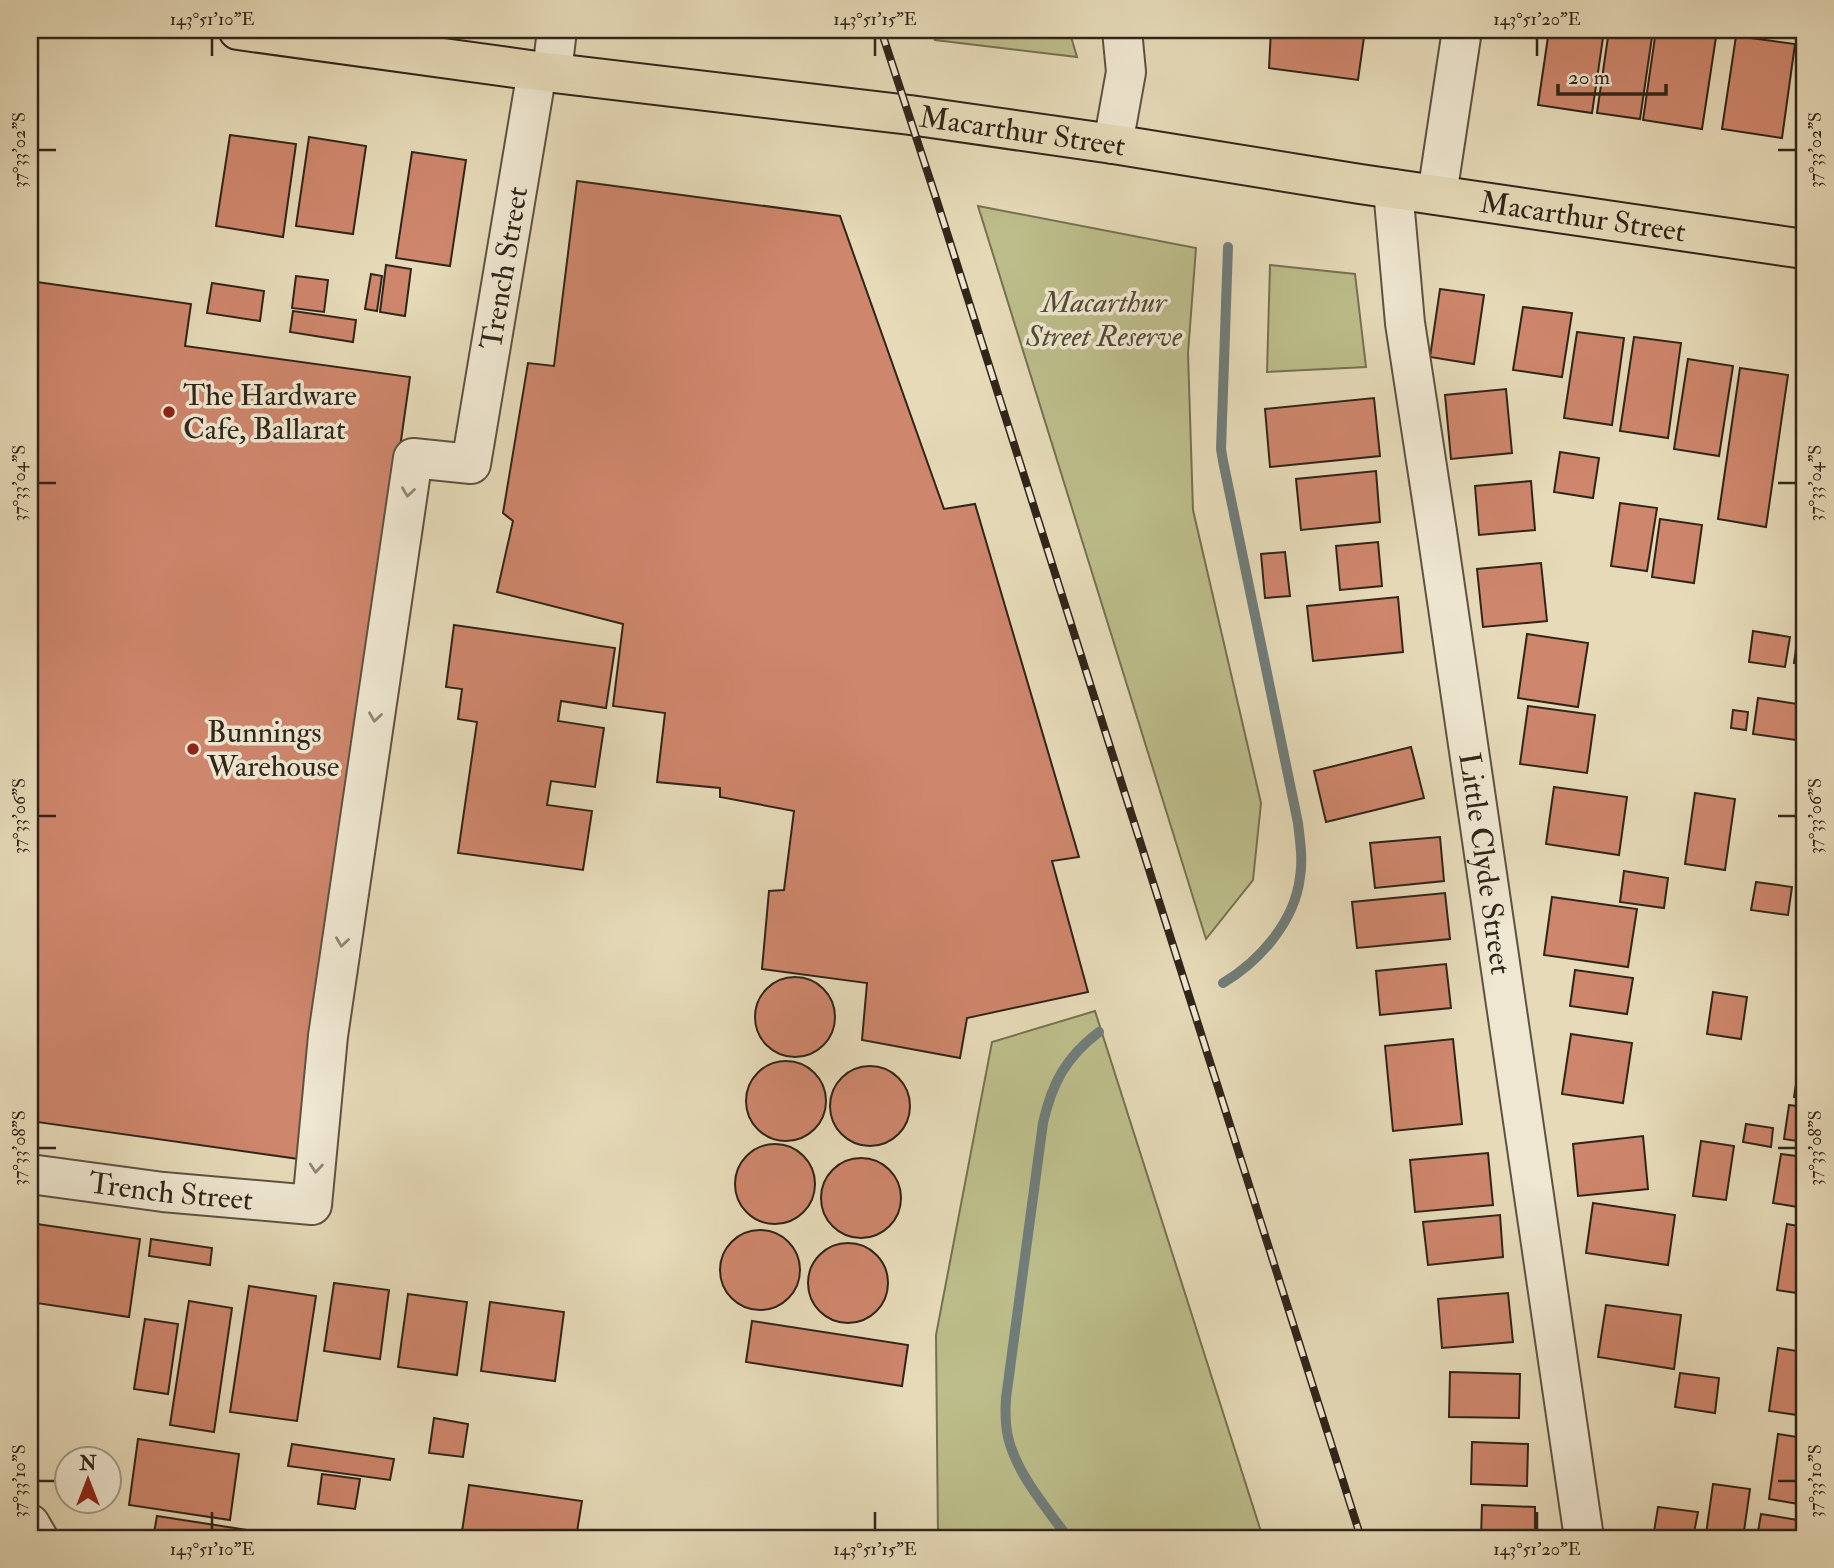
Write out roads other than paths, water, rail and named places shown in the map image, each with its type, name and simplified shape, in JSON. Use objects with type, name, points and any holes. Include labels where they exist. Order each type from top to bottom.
[{"type":"main road","name":"Macarthur Street","points":[[238,30],[544,72],[887,112],[1804,249]]},
{"type":"street","name":"Trench Street","points":[[30,1174],[163,1192],[312,1205],[328,1036],[413,458],[471,464],[544,72],[558,30]]},
{"type":"street","points":[[1113,144],[1126,72],[1122,30]]},
{"type":"street","points":[[1437,195],[1462,30]]},
{"type":"street","name":"Little Clyde Street","points":[[1393,189],[1405,323],[1584,1538]]},
{"type":"street","points":[[30,1524],[38,1538]]},
{"type":"waterway","points":[[1223,983],[1250,963],[1274,938],[1297,893],[1301,863],[1298,823],[1221,449],[1228,247]]},
{"type":"waterway","points":[[1068,1538],[1019,1467],[1008,1435],[1006,1403],[1043,1123],[1051,1095],[1062,1072],[1087,1041],[1099,1032]]},
{"type":"railway","points":[[881,30],[1361,1538]]},
{"type":"place","name":"The Hardware Cafe, Ballarat","points":[[169,412]]},
{"type":"place","name":"Bunnings Warehouse","points":[[193,749]]},
{"type":"park label","name":"Macarthur Street Reserve","points":[[1104,319]]}]
